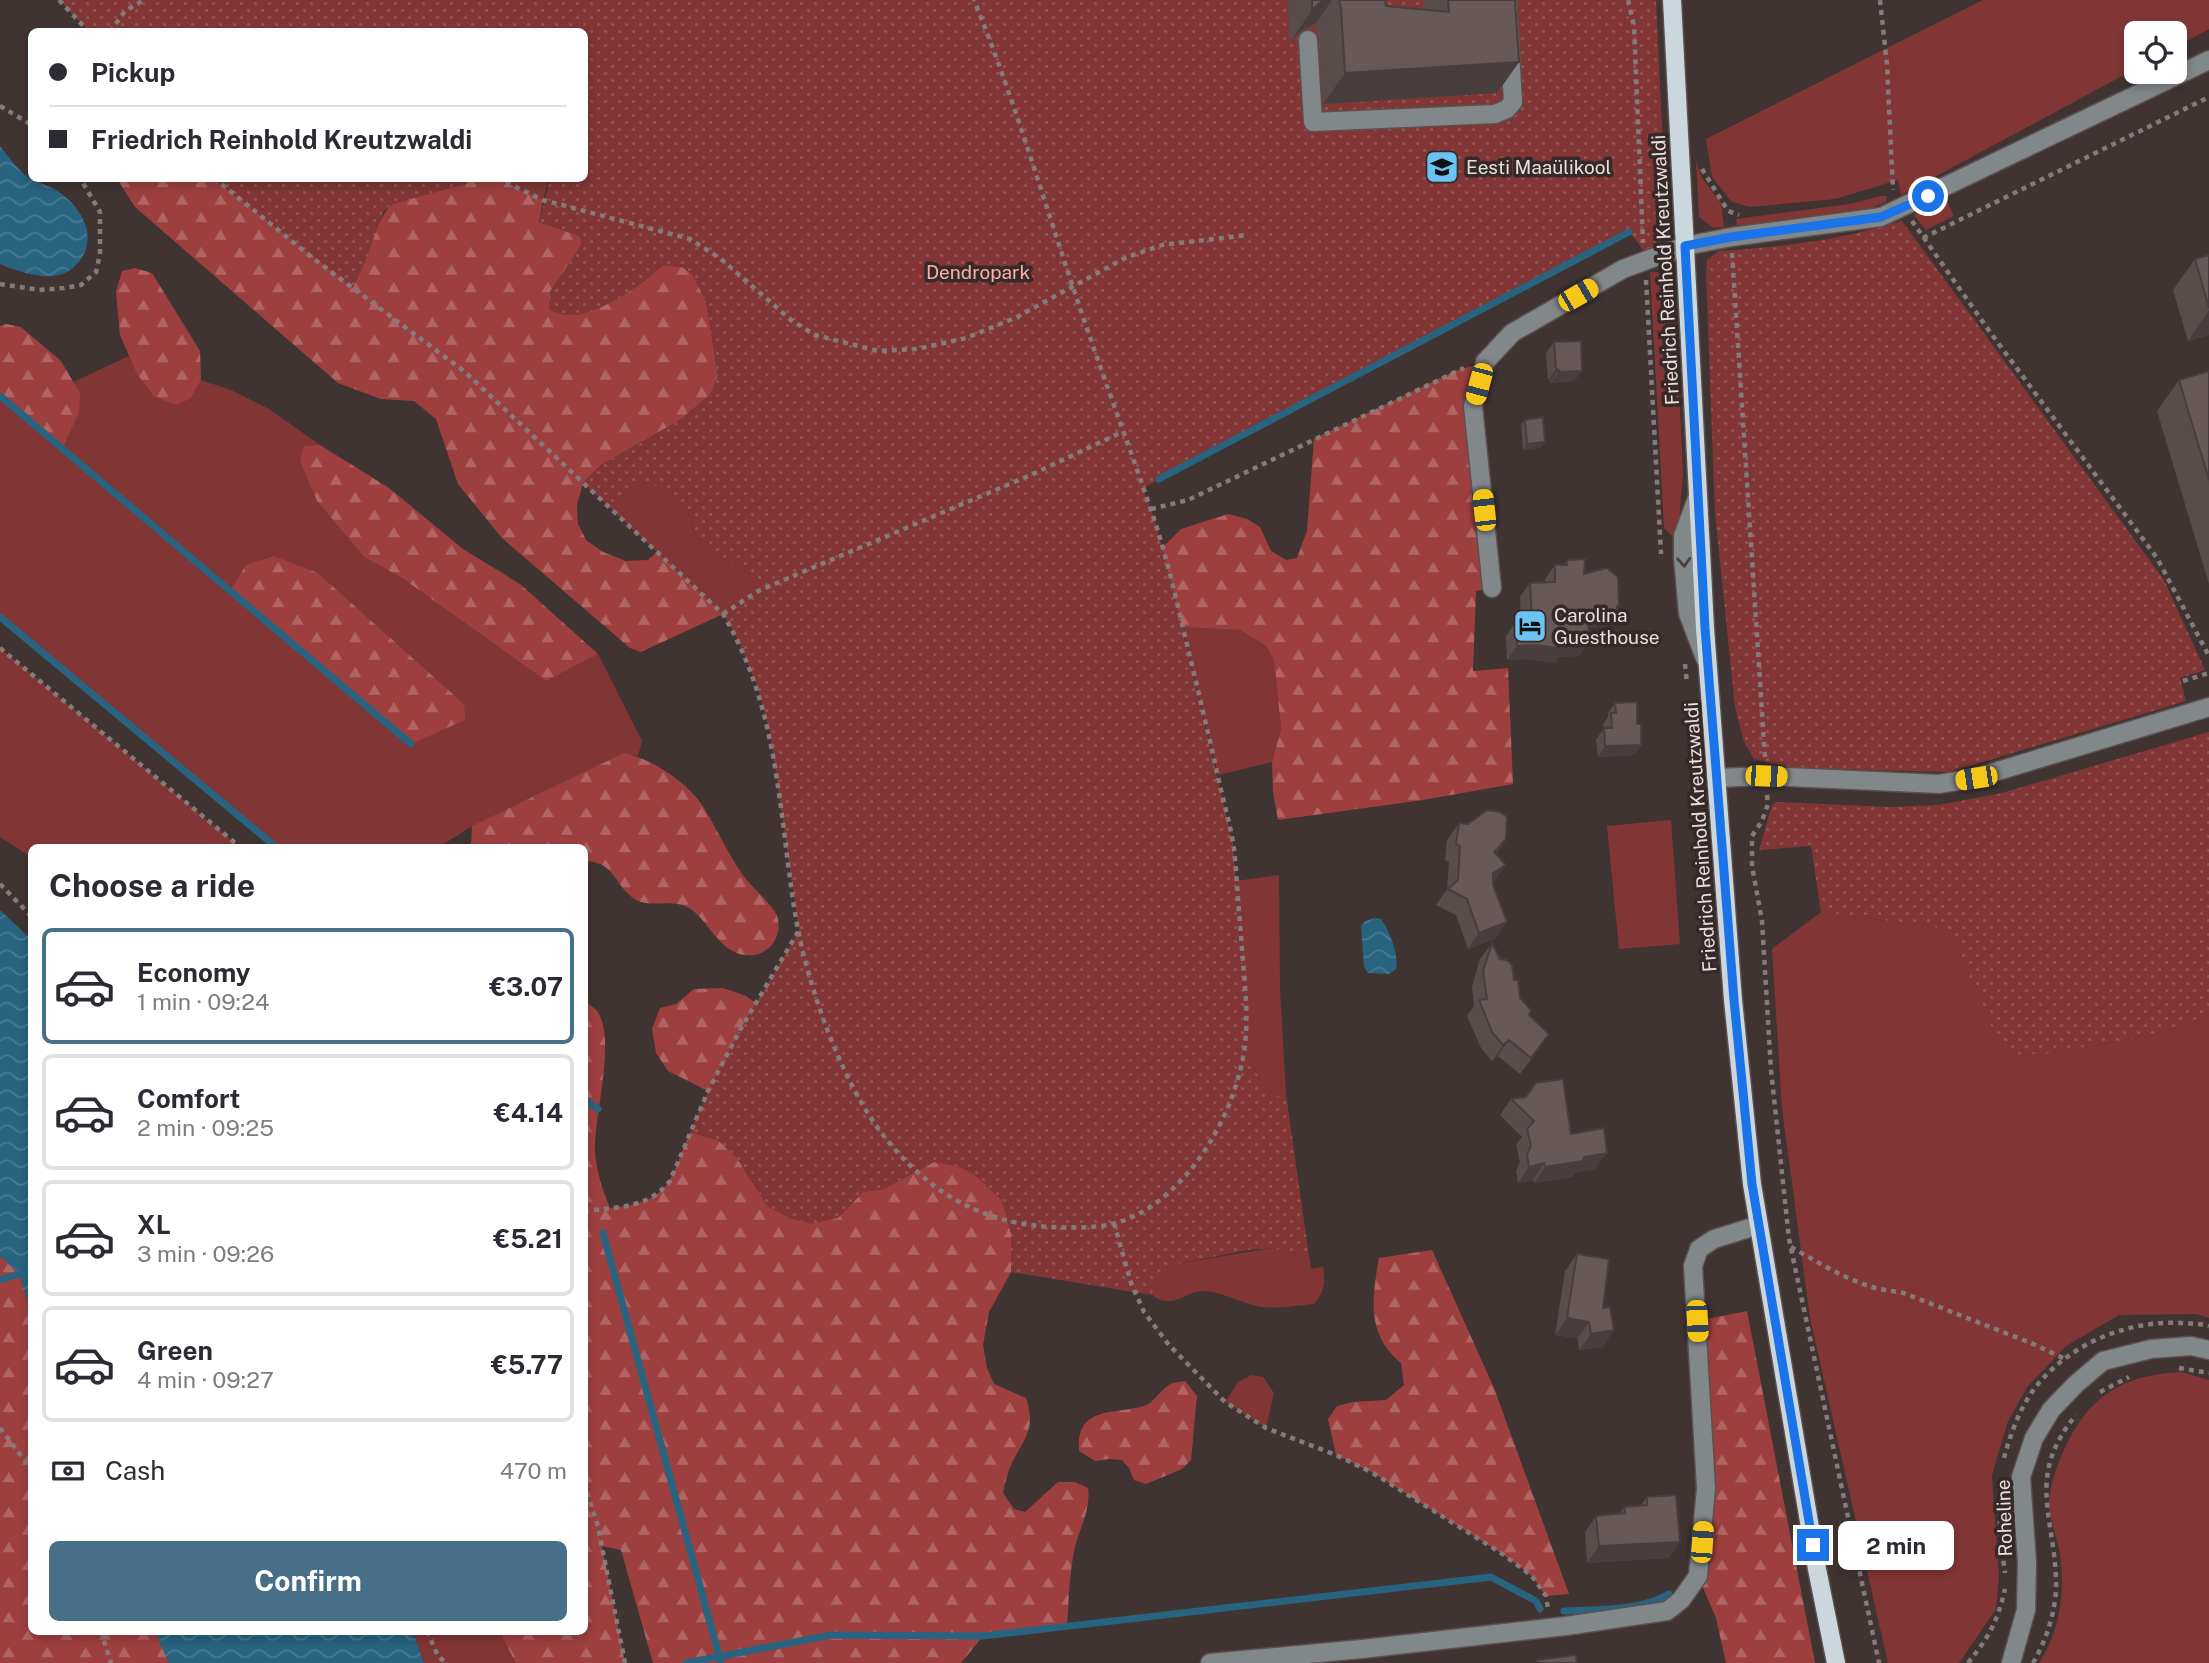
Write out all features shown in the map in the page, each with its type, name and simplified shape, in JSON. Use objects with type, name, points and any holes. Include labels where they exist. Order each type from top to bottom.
[{"type":"main road","name":"Friedrich Reinhold Kreutzwaldi","points":[[1672,0],[1708,667],[1735,1013],[1752,1184],[1836,1663]]},
{"type":"street","points":[[1308,40],[1313,122],[1495,114],[1507,109],[1513,102],[1507,0]]},
{"type":"street","points":[[1492,588],[1473,407],[1485,362],[1512,333],[1623,269],[1685,246],[1731,237],[1881,217],[2209,60]]},
{"type":"street","points":[[1716,778],[1766,776],[1939,784],[1976,778],[2209,707]]},
{"type":"street","points":[[1210,1663],[1552,1627],[1667,1611],[1681,1600],[1698,1576],[1706,1488],[1693,1266],[1699,1249],[1714,1239],[1759,1225]]},
{"type":"street","name":"Roheline","points":[[2011,1663],[2026,1610],[2027,1562],[2021,1477],[2034,1438],[2051,1410],[2103,1361],[2151,1349],[2191,1346],[2209,1350]]},
{"type":"street","points":[[1997,1663],[2018,1642]]},
{"type":"street","points":[[1832,1644],[1844,1663]]},
{"type":"path","points":[[59,0],[85,28]]},
{"type":"path","points":[[113,28],[125,11],[144,0]]},
{"type":"path","points":[[219,182],[314,259],[465,372],[723,614],[738,640],[758,688],[770,733],[799,931],[819,1004],[854,1088],[876,1126],[899,1155],[960,1204],[990,1217],[1030,1226],[1079,1229],[1114,1223],[1154,1205],[1192,1168],[1217,1130],[1234,1088],[1244,1053],[1246,1016],[1233,844],[1182,626],[1151,509],[1072,286],[1005,79],[974,0]]},
{"type":"path","points":[[1628,0],[1634,26],[1644,262],[1662,561]]},
{"type":"path","points":[[1880,0],[1894,190],[1903,208],[1990,332],[2157,558],[2209,656]]},
{"type":"path","points":[[1923,238],[2209,97]]},
{"type":"path","points":[[0,106],[28,123]]},
{"type":"path","points":[[1700,163],[1703,173],[1728,211],[1731,237],[1768,804],[1762,821],[1752,836],[1752,866],[1754,890],[1762,921],[1771,1070],[1791,1247],[1879,1663]]},
{"type":"path","points":[[0,284],[39,290],[64,288],[81,285],[96,272],[101,243],[100,212],[82,182]]},
{"type":"path","points":[[504,182],[542,200],[690,239],[721,258],[791,320],[815,335],[878,351],[917,349],[966,338],[1015,317],[1125,258],[1161,245],[1248,235]]},
{"type":"path","points":[[1884,193],[1894,190]]},
{"type":"path","points":[[1728,211],[1739,215],[1752,214]]},
{"type":"path","points":[[1151,509],[1188,500],[1455,371],[1485,362]]},
{"type":"path","points":[[723,614],[758,591],[1033,474],[1122,432]]},
{"type":"path","points":[[0,648],[236,844]]},
{"type":"path","points":[[1684,654],[1689,695]]},
{"type":"path","points":[[2183,681],[2209,673]]},
{"type":"path","points":[[0,884],[28,913]]},
{"type":"path","points":[[588,1211],[637,1205],[662,1192],[670,1181],[708,1091],[727,1054],[799,931]]},
{"type":"path","points":[[1114,1223],[1131,1283],[1144,1312],[1169,1345],[1225,1402],[1266,1428],[1336,1455],[1373,1474],[1501,1553],[1532,1576],[1546,1596],[1552,1627]]},
{"type":"path","points":[[1791,1247],[1838,1273],[1882,1291],[1901,1292],[2031,1343],[2064,1359]]},
{"type":"path","points":[[2177,1368],[2209,1373]]},
{"type":"path","points":[[2094,1397],[2104,1389],[2139,1373]]},
{"type":"path","points":[[2033,1663],[2047,1635],[2057,1583],[2046,1506],[2046,1479],[2053,1453],[2068,1425],[2077,1415]]},
{"type":"path","points":[[0,1428],[28,1465]]},
{"type":"path","points":[[588,1496],[598,1527],[625,1663]]},
{"type":"path","points":[[102,1635],[111,1663]]},
{"type":"path","points":[[429,1635],[438,1656],[446,1663]]},
{"type":"green space","name":"Dendropark","points":[[59,0],[1656,0],[1667,235],[1658,246],[1644,250],[1629,232],[1143,488],[1169,573],[1233,844],[1246,1016],[1244,1053],[1266,1088],[1276,1096],[1286,1094],[1309,1256],[1271,1248],[1177,1264],[1155,1281],[1152,1295],[1011,1272],[1011,1233],[1002,1200],[974,1174],[956,1166],[933,1162],[883,1189],[863,1192],[838,1218],[811,1224],[791,1219],[768,1207],[737,1158],[718,1140],[690,1132],[740,1030],[799,931],[770,733],[758,688],[738,640],[723,614],[758,591],[745,569],[714,554],[696,537],[687,509],[671,493],[648,483],[630,488],[609,507],[583,483],[601,465],[680,420],[711,394],[718,375],[706,301],[692,274],[682,267],[663,265],[625,294],[593,311],[562,314],[549,309],[550,292],[582,244],[580,236],[539,222],[549,182],[588,182],[588,28],[86,28]]},
{"type":"green space","points":[[1983,0],[2209,0],[2209,29],[2187,41],[2187,21],[2124,21],[2124,75],[1901,195],[1898,180],[1835,199],[1750,207],[1732,202],[1712,177],[1706,139]]},
{"type":"green space","points":[[1696,161],[1702,178],[1721,203],[1724,227],[1713,228],[1699,217]]},
{"type":"green space","points":[[119,182],[218,182],[353,287],[381,220],[392,204],[468,182],[504,182],[543,200],[539,222],[580,236],[582,244],[550,292],[577,315],[623,295],[663,265],[682,267],[692,274],[706,301],[718,375],[711,394],[680,420],[601,465],[583,483],[577,505],[578,524],[586,540],[603,552],[626,561],[648,560],[657,552],[723,614],[641,652],[630,648],[502,538],[458,484],[436,419],[414,401],[381,399],[338,383],[135,207]]},
{"type":"green space","points":[[218,182],[468,182],[392,204],[383,212],[353,288]]},
{"type":"green space","points":[[504,182],[548,182],[543,200]]},
{"type":"green space","points":[[1887,196],[1886,202],[1870,208],[1737,226],[1736,219],[1850,204]]},
{"type":"green space","points":[[1946,199],[1954,216],[1926,230],[1914,215]]},
{"type":"green space","points":[[1902,221],[2164,580],[2205,670],[2180,678],[2186,701],[1949,772],[1793,768],[1754,759],[1744,742],[1735,707],[1715,513],[1707,260],[1719,251],[1811,242]]},
{"type":"green space","points":[[135,268],[152,273],[200,351],[201,380],[191,398],[176,405],[154,396],[137,374],[120,335],[116,292],[122,271]]},
{"type":"green space","points":[[1650,272],[1665,276],[1674,288],[1683,473],[1678,534],[1671,535],[1664,528]]},
{"type":"green space","points":[[6,324],[21,327],[61,361],[80,393],[79,413],[62,448],[0,396],[0,326]]},
{"type":"green space","points":[[129,356],[137,374],[191,398],[201,380],[231,390],[269,409],[320,445],[304,447],[300,462],[317,501],[364,557],[402,578],[546,681],[598,654],[642,741],[638,756],[624,754],[472,826],[444,844],[272,844],[0,617],[0,396],[62,448],[80,393],[73,382]],"holes":[[[274,556],[318,573],[464,704],[411,744],[231,591]]]},
{"type":"green space","points":[[1485,362],[1473,407],[1492,588],[1476,591],[1473,671],[1508,668],[1513,784],[1423,800],[1278,820],[1272,762],[1281,729],[1274,660],[1266,646],[1240,630],[1182,627],[1162,548],[1181,529],[1228,514],[1247,519],[1260,527],[1271,551],[1286,560],[1297,558],[1307,531],[1314,439],[1455,371]]},
{"type":"green space","points":[[320,445],[389,488],[463,549],[520,584],[598,654],[546,681],[402,578],[364,557],[317,501],[300,462],[304,446]]},
{"type":"green space","points":[[648,483],[671,493],[687,509],[696,537],[714,554],[745,569],[758,591],[723,614],[609,507],[630,488]]},
{"type":"green space","points":[[274,556],[318,573],[464,704],[465,720],[411,744],[230,591],[246,565]]},
{"type":"green space","points":[[1182,627],[1240,630],[1266,646],[1274,660],[1281,729],[1272,762],[1218,775]]},
{"type":"green space","points":[[0,648],[236,844],[28,844],[28,855],[0,837]]},
{"type":"green space","points":[[2209,732],[2209,1015],[2154,1035],[2046,1054],[2009,1055],[1998,1042],[1953,938],[1935,927],[1821,912],[1811,846],[1759,850],[1772,805],[1776,802],[1892,807],[1939,805],[2002,793]]},
{"type":"green space","points":[[624,753],[645,760],[667,772],[702,805],[742,874],[776,914],[779,927],[775,940],[759,954],[744,955],[735,952],[727,948],[689,908],[675,903],[646,903],[633,898],[608,869],[588,861],[588,844],[471,844],[472,826]]},
{"type":"green space","points":[[1671,820],[1680,944],[1619,949],[1607,826]]},
{"type":"green space","points":[[1279,875],[1280,989],[1286,1094],[1276,1096],[1266,1088],[1244,1053],[1246,1016],[1236,881]]},
{"type":"green space","points":[[1821,912],[1935,927],[1953,938],[1998,1042],[2009,1055],[2046,1054],[2154,1035],[2209,1015],[2209,1318],[2196,1314],[2119,1315],[2066,1346],[2028,1386],[2008,1421],[1992,1475],[1999,1576],[1996,1609],[1959,1663],[1888,1663],[1810,1318],[1782,1109],[1772,949]]},
{"type":"green space","points":[[723,988],[746,996],[756,1003],[708,1091],[668,1071],[656,1053],[652,1029],[660,1008],[676,1004],[694,989]]},
{"type":"green space","points":[[588,1003],[597,1011],[603,1024],[605,1039],[595,1150],[600,1179],[610,1208],[630,1205],[657,1195],[671,1177],[690,1132],[718,1140],[737,1158],[768,1207],[838,1218],[863,1192],[883,1189],[934,1162],[956,1165],[974,1174],[1002,1200],[1011,1233],[1011,1272],[989,1312],[983,1345],[987,1368],[994,1384],[1026,1398],[1030,1418],[1027,1434],[1010,1468],[1003,1493],[1014,1509],[1025,1512],[1058,1482],[1075,1482],[1088,1488],[1087,1511],[1075,1547],[1067,1626],[983,1636],[961,1663],[653,1663],[621,1550],[602,1546],[625,1663],[516,1663],[502,1637],[588,1635]]},
{"type":"green space","points":[[1271,1248],[1309,1256],[1311,1269],[1323,1267],[1323,1287],[1314,1304],[1263,1307],[1204,1291],[1173,1301],[1152,1295],[1155,1281],[1177,1264]]},
{"type":"green space","points":[[1432,1250],[1494,1388],[1569,1594],[1546,1596],[1532,1576],[1501,1553],[1373,1473],[1336,1455],[1328,1419],[1337,1406],[1386,1400],[1404,1385],[1401,1363],[1382,1340],[1374,1315],[1379,1258]]},
{"type":"green space","points":[[0,1256],[19,1273],[28,1302],[28,1635],[157,1635],[169,1663],[0,1663]]},
{"type":"green space","points":[[1747,1311],[1815,1663],[1726,1663],[1716,1618],[1698,1576],[1697,1321]]},
{"type":"green space","points":[[2181,1372],[2209,1380],[2209,1663],[2039,1663],[2057,1622],[2062,1593],[2059,1549],[2049,1502],[2054,1475],[2064,1450],[2084,1415],[2110,1392],[2142,1378]]},
{"type":"green space","points":[[1252,1375],[1263,1377],[1274,1393],[1266,1428],[1225,1402],[1238,1382]]},
{"type":"green space","points":[[1185,1381],[1197,1396],[1191,1460],[1182,1469],[1146,1484],[1134,1480],[1122,1460],[1095,1461],[1079,1451],[1080,1436],[1090,1419],[1109,1412],[1144,1406],[1169,1385]]},
{"type":"green space","points":[[414,1635],[503,1635],[516,1663],[424,1663]]},
{"type":"water","points":[[0,146],[28,177],[28,182],[38,182],[50,187],[68,199],[82,217],[88,238],[82,258],[73,268],[56,276],[36,275],[0,264]]},
{"type":"water","points":[[0,910],[28,936],[28,1302],[19,1273],[0,1256]]},
{"type":"water","points":[[1381,919],[1384,924],[1395,950],[1396,969],[1389,974],[1368,973],[1364,967],[1361,926],[1365,921]]},
{"type":"water","points":[[157,1635],[414,1635],[424,1663],[169,1663]]},
{"type":"building","points":[[1312,0],[1323,0],[1312,10]]},
{"type":"building","points":[[1339,0],[1385,0],[1386,6],[1449,12],[1448,0],[1515,0],[1519,62],[1345,73]]},
{"type":"building","points":[[2209,255],[2209,308],[2195,259]]},
{"type":"building","points":[[1581,341],[1582,371],[1559,372],[1556,369],[1554,342]]},
{"type":"building","points":[[2209,371],[2209,480],[2179,380]]},
{"type":"building","points":[[1543,417],[1545,442],[1527,444],[1525,420]]},
{"type":"building","points":[[1585,559],[1584,574],[1607,568],[1618,577],[1617,613],[1588,613],[1589,642],[1564,643],[1565,649],[1536,645],[1517,646],[1516,622],[1532,621],[1530,583],[1555,582],[1555,565],[1567,565],[1567,560]]},
{"type":"building","points":[[1637,702],[1641,745],[1605,746],[1604,728],[1612,728],[1611,713],[1616,713],[1615,703]]},
{"type":"building","points":[[1487,810],[1500,812],[1507,817],[1506,839],[1494,852],[1506,865],[1493,873],[1493,885],[1507,922],[1479,933],[1467,899],[1448,889],[1458,880],[1460,846],[1456,844],[1459,823],[1468,824]]},
{"type":"building","points":[[1492,943],[1500,959],[1507,960],[1512,965],[1514,980],[1518,980],[1520,998],[1531,1010],[1529,1015],[1549,1034],[1531,1058],[1509,1040],[1503,1045],[1492,1032],[1479,1000],[1487,999],[1483,971]]},
{"type":"building","points":[[1563,1079],[1571,1134],[1604,1128],[1607,1153],[1584,1157],[1583,1161],[1545,1167],[1544,1163],[1529,1167],[1527,1154],[1531,1146],[1527,1129],[1534,1121],[1511,1099],[1526,1097],[1536,1083]]},
{"type":"building","points":[[1577,1254],[1609,1259],[1603,1308],[1610,1307],[1614,1330],[1591,1334],[1589,1322],[1567,1318]]},
{"type":"building","points":[[1676,1495],[1680,1542],[1599,1546],[1596,1516],[1625,1513],[1624,1507],[1647,1505],[1647,1497]]},
{"type":"building","points":[[1576,1655],[1577,1663],[1537,1663],[1537,1660]]},
{"type":"waterway","points":[[1159,479],[1629,232]]},
{"type":"waterway","points":[[0,396],[411,744]]},
{"type":"waterway","points":[[0,617],[272,844]]},
{"type":"waterway","points":[[588,1102],[598,1109]]},
{"type":"waterway","points":[[603,1233],[721,1663]]},
{"type":"waterway","points":[[0,1280],[28,1271]]},
{"type":"waterway","points":[[686,1663],[831,1635],[983,1636],[1491,1577],[1536,1601],[1540,1609]]},
{"type":"waterway","points":[[1564,1611],[1646,1604],[1669,1594]]},
{"type":"place","name":"Eesti Maaülikool","points":[[1442,167]]},
{"type":"place","name":"Carolina Guesthouse","points":[[1530,626]]},
{"type":"route","points":[[1813,1545],[1752,1184],[1734,1000],[1705,628],[1685,246],[1731,237],[1881,217],[1928,196]]}]
